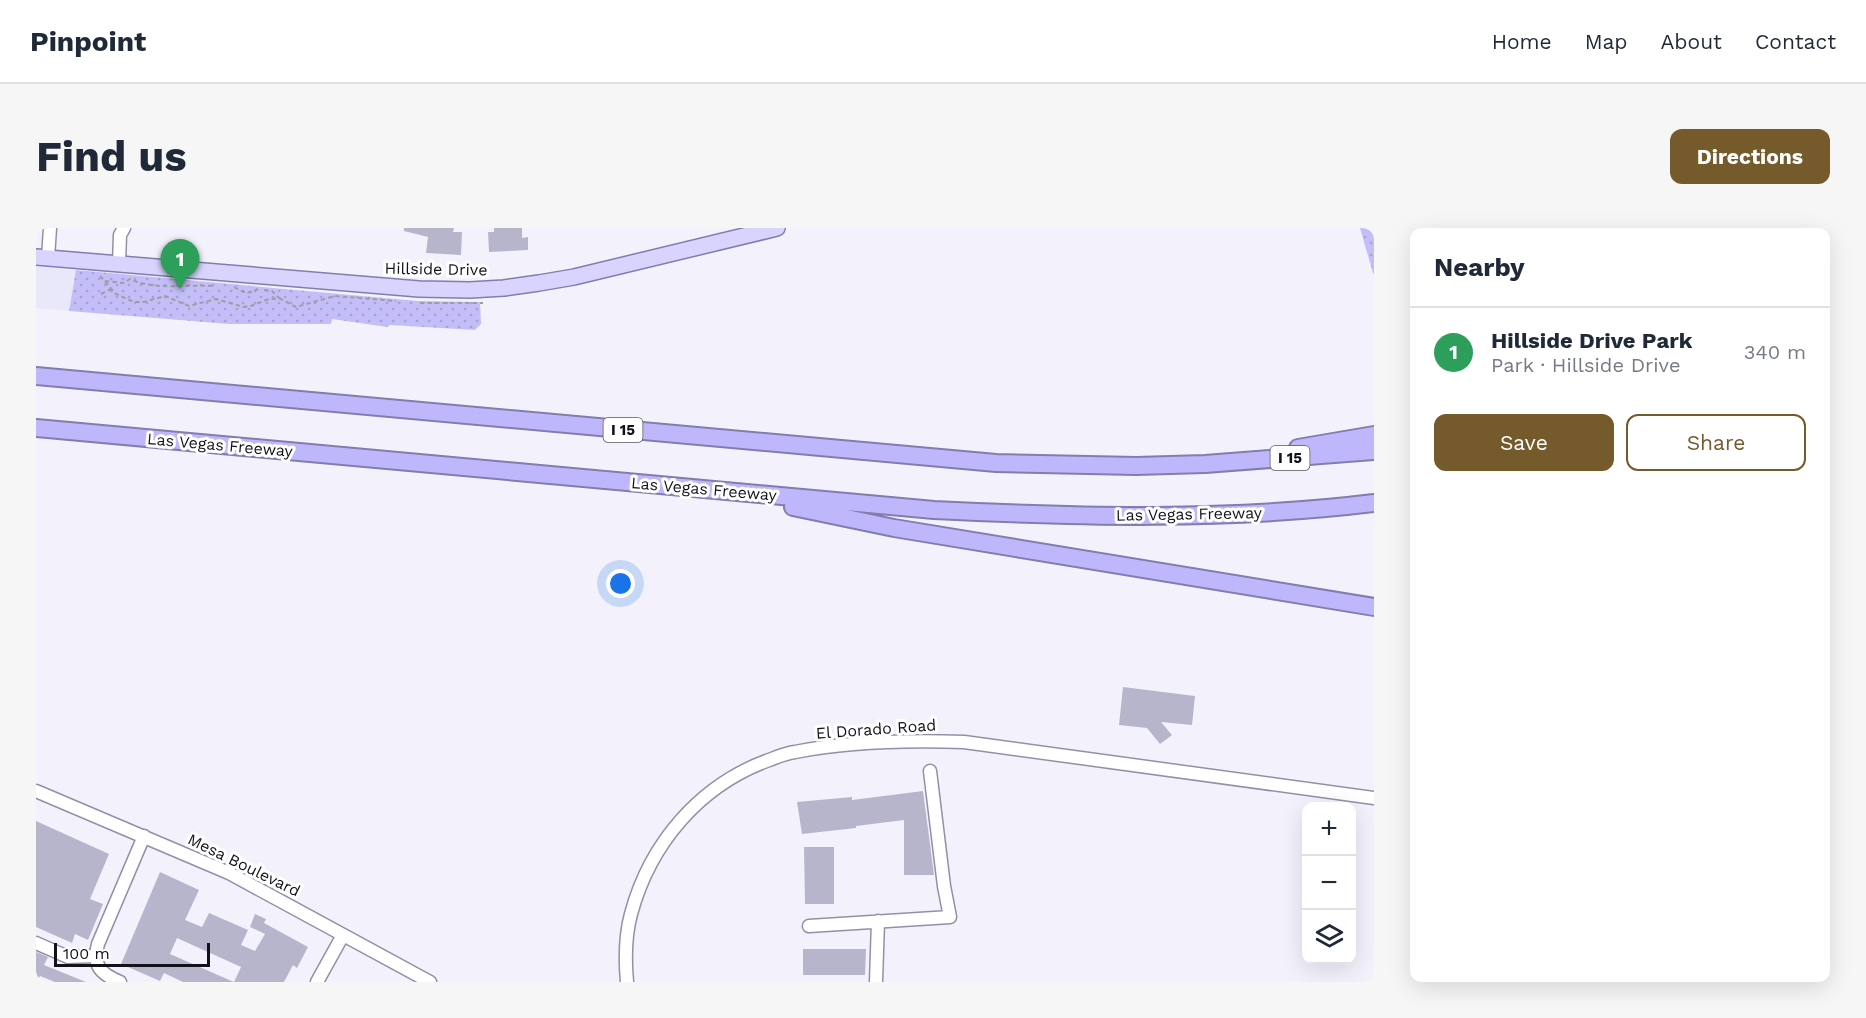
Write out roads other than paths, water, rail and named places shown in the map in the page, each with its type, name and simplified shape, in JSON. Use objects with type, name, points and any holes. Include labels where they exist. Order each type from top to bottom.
[{"type":"highway","name":"I 15","points":[[38,376],[996,463],[1136,466],[1205,464],[1374,451]]},
{"type":"highway","name":"Las Vegas Freeway","points":[[36,428],[934,510],[1042,515],[1173,516],[1312,511],[1374,503]]},
{"type":"highway","points":[[1205,464],[1374,435]]},
{"type":"highway","points":[[716,490],[894,528],[1374,607]]},
{"type":"main road","name":"Hillside Drive","points":[[42,257],[92,268],[119,263],[419,290],[470,290],[504,288],[574,277],[777,228]]},
{"type":"street","points":[[42,257],[50,228]]},
{"type":"street","points":[[119,263],[120,235],[124,228]]},
{"type":"street","name":"El Dorado Road","points":[[627,982],[625,957],[631,915],[643,877],[661,844],[681,818],[703,797],[752,766],[793,752],[910,740],[964,742],[1374,798]]},
{"type":"street","points":[[808,926],[950,917],[930,771]]},
{"type":"street","name":"Mesa Boulevard","points":[[36,791],[229,873],[430,982]]},
{"type":"street","points":[[120,982],[106,976],[95,956],[144,836]]},
{"type":"street","points":[[876,982],[878,921]]},
{"type":"street","points":[[317,982],[343,935]]},
{"type":"street","points":[[36,943],[68,957],[95,956]]},
{"type":"place","name":"Hillside Drive Park","points":[[180,289]]}]
